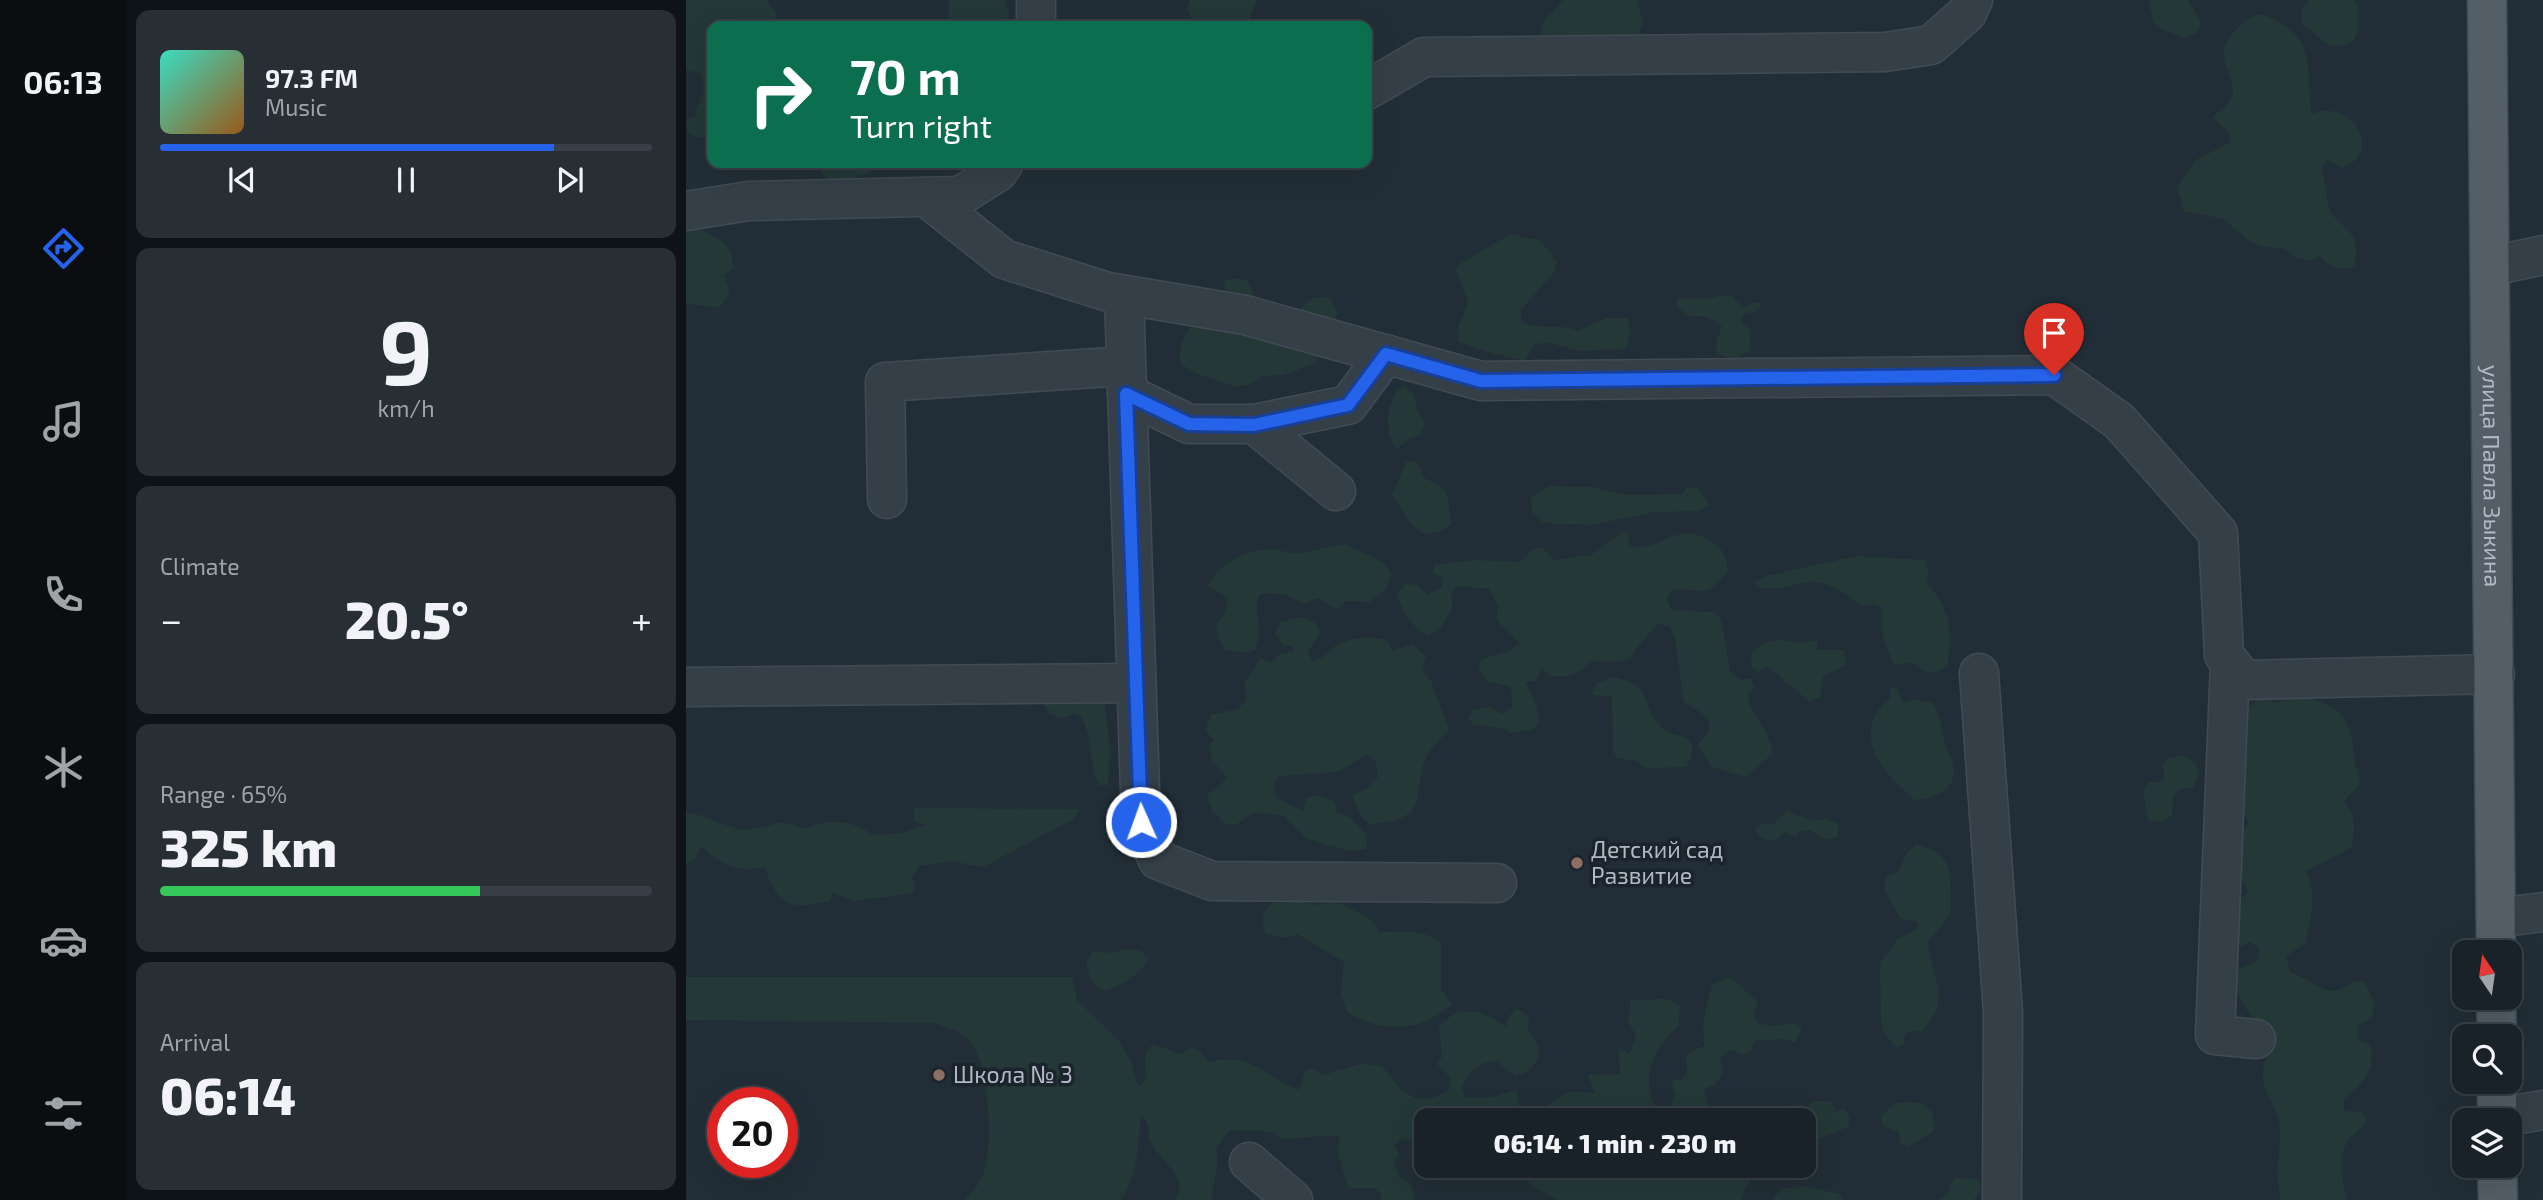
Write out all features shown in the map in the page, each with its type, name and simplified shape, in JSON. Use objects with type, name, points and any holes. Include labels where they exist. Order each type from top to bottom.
[{"type":"main road","name":"улица Павла Зыкина","points":[[2487,0],[2492,266],[2496,935]]},
{"type":"main road","points":[[2497,1178],[2498,1200]]},
{"type":"lane","points":[[1036,0],[1036,21]]},
{"type":"lane","points":[[1372,87],[1424,57],[1885,52],[1931,45],[1967,13],[1973,0]]},
{"type":"lane","points":[[686,211],[749,201],[960,196],[1001,168]]},
{"type":"lane","points":[[926,197],[1004,260],[1124,295],[1245,315],[1481,381],[2054,375],[2119,421],[2218,533],[2224,655],[2244,680],[2495,674]]},
{"type":"lane","points":[[2492,266],[2543,255]]},
{"type":"lane","points":[[1124,295],[1141,822],[1158,860],[1212,881],[1497,883]]},
{"type":"lane","points":[[887,499],[885,382],[1126,380],[1189,424],[1254,425],[1348,405],[1386,354]]},
{"type":"lane","points":[[1254,425],[1336,491]]},
{"type":"lane","points":[[2230,663],[2215,1035],[2256,1039]]},
{"type":"lane","points":[[1979,673],[2003,1012],[2002,1200]]},
{"type":"lane","points":[[686,687],[1136,682]]},
{"type":"lane","points":[[2496,935],[2543,912]]},
{"type":"lane","points":[[2497,1107],[2543,1110]]},
{"type":"lane","points":[[1249,1162],[1293,1200]]},
{"type":"green space","points":[[686,0],[767,0],[777,15],[775,21],[707,21],[707,137],[696,137],[688,132],[686,120],[695,116],[703,89],[700,73],[686,70]]},
{"type":"green space","points":[[949,0],[1004,0],[1009,14],[1006,21],[949,19]]},
{"type":"green space","points":[[1190,0],[1256,0],[1248,21],[1192,21],[1187,8]]},
{"type":"green space","points":[[1563,0],[1637,0],[1643,23],[1638,34],[1627,40],[1553,43],[1541,32],[1543,22]]},
{"type":"green space","points":[[2148,0],[2188,0],[2201,22],[2197,33],[2185,38],[2163,30],[2154,23]]},
{"type":"green space","points":[[2310,0],[2353,0],[2357,3],[2358,28],[2354,41],[2337,46],[2325,43],[2302,23],[2302,9]]},
{"type":"green space","points":[[2262,14],[2281,23],[2302,43],[2308,66],[2312,114],[2327,111],[2340,113],[2356,126],[2361,135],[2360,154],[2353,162],[2341,168],[2327,159],[2321,169],[2329,207],[2356,243],[2354,266],[2344,269],[2336,267],[2320,256],[2309,261],[2296,258],[2285,249],[2264,247],[2249,241],[2224,219],[2184,211],[2177,187],[2196,160],[2231,142],[2230,133],[2212,117],[2225,107],[2233,95],[2224,55],[2227,40],[2244,22]]},
{"type":"green space","points":[[820,168],[874,168],[869,173],[835,184],[825,177]]},
{"type":"green space","points":[[696,228],[723,242],[731,253],[733,269],[724,275],[730,294],[719,308],[686,303],[686,229]]},
{"type":"green space","points":[[1511,234],[1541,241],[1557,262],[1554,272],[1521,310],[1522,322],[1578,331],[1606,318],[1628,318],[1630,332],[1626,349],[1578,351],[1547,342],[1534,345],[1525,361],[1459,342],[1458,327],[1468,302],[1456,269],[1461,263]]},
{"type":"green space","points":[[1234,278],[1248,281],[1259,307],[1300,312],[1305,303],[1312,299],[1330,298],[1338,313],[1315,363],[1283,375],[1262,376],[1253,383],[1236,387],[1193,372],[1181,364],[1180,352],[1186,333],[1199,319],[1227,302],[1224,281]]},
{"type":"green space","points":[[1732,296],[1744,308],[1753,302],[1762,304],[1756,311],[1743,314],[1741,321],[1750,330],[1750,350],[1736,359],[1717,354],[1716,341],[1722,327],[1719,324],[1707,317],[1689,316],[1676,306],[1678,299],[1708,299]]},
{"type":"green space","points":[[1403,386],[1414,394],[1417,411],[1425,423],[1420,436],[1410,438],[1397,449],[1390,434],[1388,416],[1397,391]]},
{"type":"green space","points":[[1416,460],[1424,478],[1445,491],[1449,501],[1451,525],[1438,532],[1424,534],[1411,524],[1392,495],[1406,462]]},
{"type":"green space","points":[[1549,486],[1591,487],[1627,495],[1682,494],[1687,487],[1698,488],[1710,505],[1699,511],[1654,512],[1591,525],[1543,523],[1532,512],[1531,497]]},
{"type":"green space","points":[[1624,531],[1629,536],[1629,546],[1650,545],[1689,534],[1701,536],[1713,543],[1724,555],[1728,571],[1712,587],[1702,591],[1671,590],[1667,599],[1671,610],[1713,612],[1721,619],[1730,671],[1741,680],[1751,678],[1755,687],[1748,694],[1749,702],[1769,738],[1772,754],[1746,777],[1711,767],[1698,744],[1709,732],[1709,718],[1684,702],[1675,638],[1669,626],[1657,624],[1635,650],[1631,659],[1616,662],[1592,661],[1578,672],[1563,676],[1550,676],[1542,668],[1536,681],[1526,682],[1537,708],[1539,723],[1532,730],[1509,733],[1504,728],[1473,725],[1469,718],[1473,710],[1489,707],[1502,714],[1512,706],[1511,687],[1487,681],[1478,667],[1482,659],[1509,651],[1519,643],[1497,620],[1498,605],[1488,588],[1455,587],[1451,596],[1453,607],[1441,627],[1429,636],[1408,618],[1397,594],[1406,584],[1417,585],[1428,595],[1442,587],[1442,578],[1433,573],[1434,565],[1473,560],[1520,562],[1533,549],[1542,548],[1554,560],[1591,555]]},
{"type":"green space","points":[[1345,544],[1383,562],[1391,574],[1386,589],[1369,602],[1346,601],[1336,610],[1318,598],[1304,604],[1283,595],[1259,595],[1259,635],[1256,649],[1248,653],[1224,650],[1216,624],[1225,613],[1228,598],[1208,586],[1219,570],[1235,558],[1263,549],[1301,553]]},
{"type":"green space","points":[[1855,556],[1925,560],[1929,573],[1926,583],[1941,601],[1948,620],[1948,664],[1934,672],[1922,669],[1912,662],[1894,665],[1883,639],[1882,608],[1875,604],[1862,606],[1823,583],[1809,582],[1766,589],[1760,588],[1754,582],[1771,575]]},
{"type":"green space","points":[[1301,617],[1314,622],[1321,632],[1308,651],[1312,661],[1337,645],[1358,638],[1387,640],[1392,651],[1413,644],[1426,657],[1422,670],[1431,681],[1449,729],[1428,754],[1412,810],[1390,821],[1369,824],[1361,816],[1352,796],[1368,787],[1378,777],[1376,762],[1368,754],[1338,772],[1278,776],[1273,785],[1277,798],[1303,811],[1307,797],[1321,796],[1335,802],[1337,812],[1351,818],[1367,835],[1366,849],[1351,851],[1304,837],[1284,816],[1254,812],[1237,824],[1225,824],[1212,810],[1207,795],[1228,778],[1211,760],[1210,744],[1214,739],[1205,731],[1211,715],[1238,709],[1246,700],[1244,683],[1261,658],[1272,663],[1280,653],[1293,652],[1293,647],[1283,645],[1275,634],[1280,622]]},
{"type":"green space","points":[[1783,640],[1800,643],[1817,640],[1817,650],[1844,650],[1846,665],[1823,676],[1820,697],[1809,701],[1767,666],[1759,672],[1752,667],[1751,653],[1766,642]]},
{"type":"green space","points":[[1614,677],[1627,681],[1642,691],[1656,721],[1664,729],[1692,743],[1691,758],[1686,767],[1645,768],[1636,761],[1617,758],[1613,750],[1612,696],[1590,695],[1597,683]]},
{"type":"green space","points":[[1897,687],[1903,703],[1913,699],[1933,703],[1939,717],[1954,769],[1950,784],[1945,790],[1931,797],[1915,800],[1892,778],[1875,753],[1871,725],[1877,711],[1890,698],[1890,688]]},
{"type":"green space","points":[[1048,694],[1104,699],[1110,749],[1108,785],[1099,785],[1096,778],[1082,718],[1075,714],[1061,718],[1049,714],[1044,704]]},
{"type":"green space","points":[[2295,696],[2322,702],[2340,713],[2350,730],[2360,784],[2344,802],[2354,824],[2351,848],[2306,871],[2312,898],[2305,944],[2286,956],[2290,972],[2329,991],[2364,981],[2375,1004],[2372,1017],[2357,1026],[2358,1040],[2371,1045],[2369,1070],[2362,1082],[2343,1100],[2345,1111],[2362,1112],[2367,1118],[2347,1142],[2342,1157],[2343,1184],[2347,1200],[2281,1200],[2278,1180],[2279,1122],[2263,1077],[2272,1039],[2245,1008],[2235,980],[2236,970],[2258,961],[2259,948],[2250,942],[2242,947],[2231,936],[2235,906],[2248,892],[2234,864],[2231,850],[2248,824],[2244,811],[2238,807],[2235,782],[2246,770],[2244,710],[2264,697],[2277,703]]},
{"type":"green space","points":[[2183,755],[2194,762],[2199,772],[2194,787],[2178,790],[2174,795],[2172,815],[2162,822],[2148,820],[2143,793],[2148,782],[2161,782],[2165,778],[2163,765],[2169,758]]},
{"type":"green space","points":[[914,808],[1079,809],[1074,819],[983,867],[950,861],[919,866],[912,878],[915,888],[912,893],[854,901],[833,893],[830,901],[796,905],[788,903],[775,891],[765,868],[745,869],[730,866],[716,859],[701,846],[695,859],[686,864],[686,813],[742,829],[788,823],[803,829],[821,823],[839,822],[856,826],[873,835],[901,833],[927,825],[914,821]]},
{"type":"green space","points":[[1787,811],[1813,821],[1827,819],[1838,824],[1838,836],[1828,840],[1809,830],[1800,831],[1796,837],[1784,832],[1772,840],[1759,837],[1755,829],[1762,823],[1772,825]]},
{"type":"green space","points":[[1916,845],[1939,854],[1945,861],[1950,879],[1951,914],[1928,942],[1938,988],[1936,1009],[1921,1032],[1914,1030],[1905,1034],[1904,1044],[1897,1048],[1884,1033],[1881,1020],[1880,963],[1898,939],[1918,928],[1918,922],[1900,918],[1884,889],[1886,877],[1898,872],[1907,853]]},
{"type":"green space","points":[[1286,897],[1316,905],[1329,902],[1344,905],[1370,919],[1380,932],[1419,933],[1441,942],[1441,989],[1452,1004],[1427,1021],[1401,1027],[1374,1024],[1347,1012],[1341,992],[1344,962],[1297,934],[1287,938],[1266,934],[1263,915],[1269,906]]},
{"type":"green space","points":[[1127,949],[1141,951],[1149,960],[1129,980],[1102,991],[1090,979],[1086,962],[1094,951],[1112,953]]},
{"type":"green space","points":[[686,977],[1073,977],[1077,1000],[1119,1041],[1132,1064],[1138,1087],[1147,1079],[1146,1056],[1153,1044],[1180,1054],[1191,1048],[1198,1050],[1209,1062],[1236,1060],[1247,1063],[1299,1090],[1305,1071],[1313,1068],[1323,1075],[1361,1064],[1382,1066],[1403,1091],[1411,1096],[1437,1096],[1449,1090],[1451,1078],[1437,1064],[1442,1056],[1439,1026],[1447,1018],[1464,1012],[1480,1013],[1506,1027],[1510,1015],[1517,1009],[1525,1013],[1530,1021],[1527,1027],[1538,1044],[1539,1057],[1529,1071],[1515,1076],[1497,1061],[1485,1063],[1471,1072],[1462,1087],[1466,1098],[1493,1097],[1516,1090],[1520,1108],[1414,1108],[1414,1146],[1401,1138],[1395,1146],[1399,1153],[1394,1162],[1399,1176],[1412,1185],[1415,1200],[1380,1200],[1382,1196],[1375,1188],[1348,1188],[1338,1154],[1339,1136],[1281,1139],[1273,1132],[1230,1130],[1216,1148],[1218,1159],[1211,1200],[1175,1200],[1179,1185],[1177,1178],[1153,1146],[1147,1124],[1141,1115],[1134,1170],[1121,1200],[964,1200],[984,1174],[989,1123],[982,1068],[971,1043],[963,1035],[934,1023],[686,1020]]},
{"type":"green space","points":[[1730,977],[1758,1002],[1754,1015],[1757,1023],[1771,1026],[1795,1023],[1802,1028],[1795,1043],[1785,1039],[1755,1041],[1751,1050],[1743,1055],[1733,1050],[1725,1052],[1720,1060],[1723,1072],[1715,1085],[1704,1089],[1710,1108],[1671,1108],[1675,1093],[1671,1084],[1675,1079],[1682,1080],[1687,1072],[1686,1057],[1690,1052],[1704,1046],[1703,1024],[1711,985]]},
{"type":"green space","points":[[1668,999],[1680,1007],[1678,1027],[1662,1043],[1652,1065],[1652,1099],[1656,1108],[1545,1108],[1566,1093],[1595,1093],[1588,1075],[1620,1074],[1619,1047],[1629,1055],[1636,1036],[1628,1021],[1631,1000]]},
{"type":"green space","points":[[1813,1101],[1831,1101],[1836,1111],[1845,1109],[1850,1118],[1848,1127],[1816,1140],[1816,1108],[1807,1108]]},
{"type":"green space","points":[[1896,1103],[1922,1103],[1932,1111],[1934,1131],[1907,1147],[1900,1142],[1899,1132],[1884,1127],[1881,1116]]},
{"type":"green space","points":[[1956,1177],[1979,1180],[1981,1189],[1974,1200],[1937,1200],[1948,1195],[1950,1185]]},
{"type":"green space","points":[[1526,1178],[1752,1178],[1741,1200],[1557,1200],[1532,1186]]},
{"type":"green space","points":[[1806,1186],[1839,1194],[1843,1200],[1773,1200],[1780,1189]]},
{"type":"place","name":"Детский сад Развитие","points":[[1577,863]]},
{"type":"place","name":"Школа № 3","points":[[939,1075]]},
{"type":"route","points":[[1141,822],[1126,394],[1189,424],[1254,425],[1348,405],[1386,354],[1481,381],[2054,375]]}]
